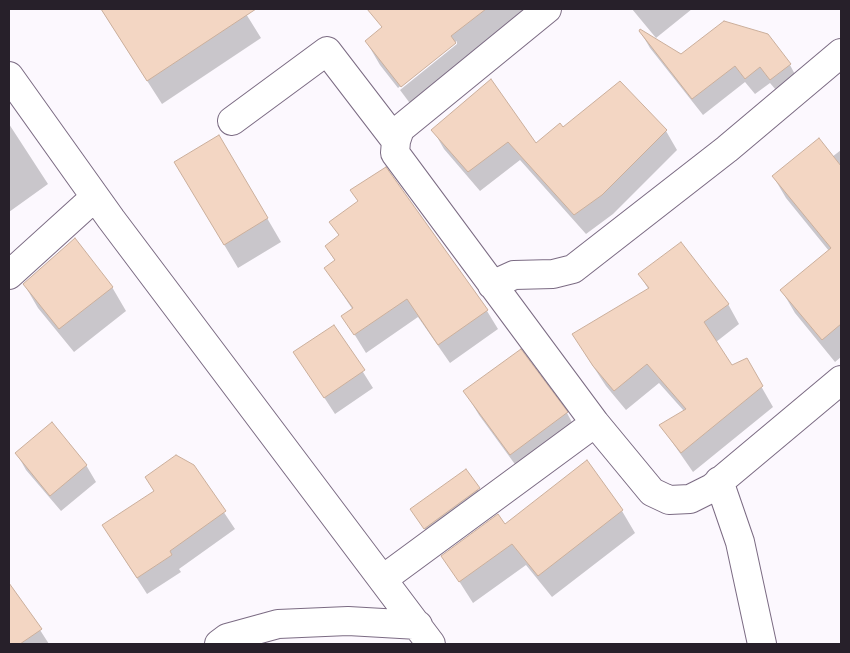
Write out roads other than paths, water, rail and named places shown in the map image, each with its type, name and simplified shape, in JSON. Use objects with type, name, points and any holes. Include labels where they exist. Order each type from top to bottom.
[{"type":"street","points":[[547,9],[400,129],[395,153],[595,423],[652,492],[669,500],[690,499],[712,488],[841,380]]},
{"type":"street","points":[[232,121],[327,51],[396,141]]},
{"type":"street","points":[[492,285],[514,275],[553,274],[573,269],[727,149],[841,53]]},
{"type":"street","points":[[9,76],[95,197],[424,635]]},
{"type":"street","points":[[9,275],[95,197]]},
{"type":"street","points":[[383,579],[595,423]]},
{"type":"street","points":[[719,481],[740,542],[762,644]]},
{"type":"street","points":[[219,644],[227,638],[278,624],[348,621],[424,635]]}]
